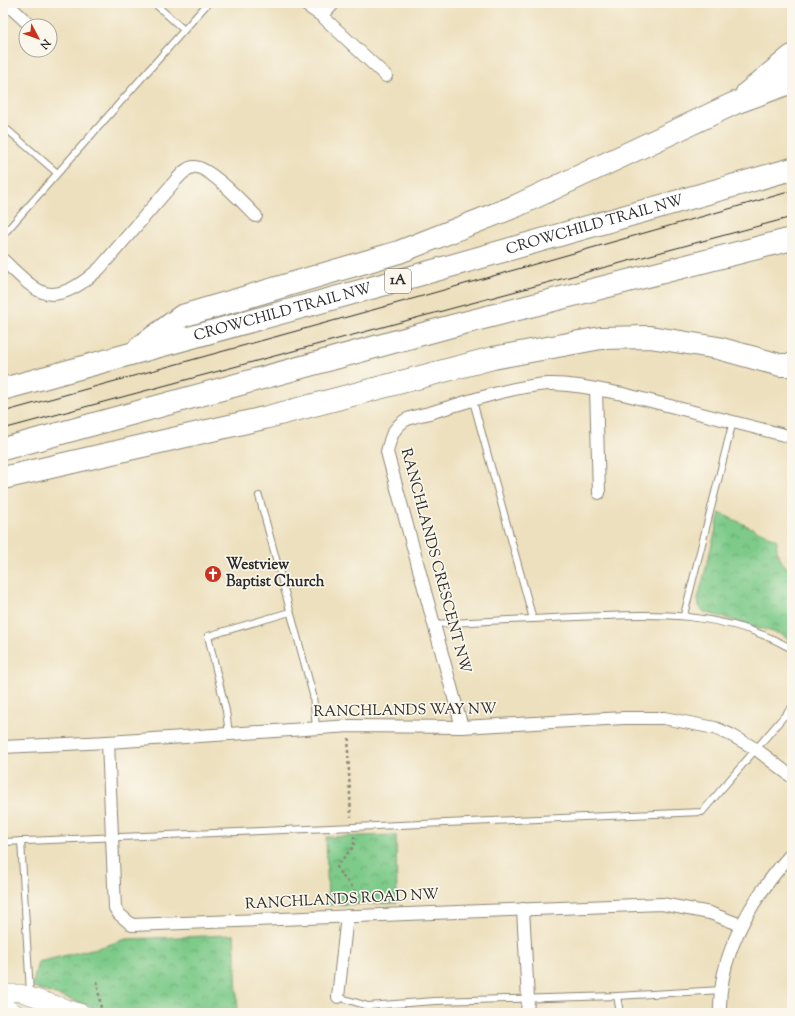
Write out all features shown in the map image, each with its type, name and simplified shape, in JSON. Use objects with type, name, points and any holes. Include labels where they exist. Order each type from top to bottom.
[{"type":"highway","points":[[735,102],[792,56]]},
{"type":"highway","points":[[130,354],[182,316],[414,246],[516,206],[735,102],[792,82]]},
{"type":"highway","name":"CROWCHILD TRAIL NW","points":[[3,389],[422,274],[792,169]]},
{"type":"highway","points":[[3,449],[440,329],[792,239]]},
{"type":"highway","points":[[3,478],[264,418],[493,358],[601,338],[650,337],[718,348],[788,367]]},
{"type":"street","points":[[6,3],[23,18]]},
{"type":"street","points":[[303,3],[322,16],[386,76]]},
{"type":"street","points":[[322,16],[334,3]]},
{"type":"street","points":[[3,260],[36,289],[44,293],[56,293],[80,285],[89,279],[100,268],[184,171],[193,167],[200,167],[211,174],[256,216]]},
{"type":"street","name":"RANCHLANDS CRESCENT NW","points":[[462,727],[388,452],[390,440],[395,429],[405,420],[524,387],[549,384],[596,389],[792,436]]},
{"type":"street","points":[[596,389],[599,493]]},
{"type":"street","name":"RANCHLANDS WAY NW","points":[[3,747],[108,742],[350,726],[462,727],[624,718],[664,718],[715,728],[731,735],[756,749],[792,777]]},
{"type":"street","name":"RANCHLANDS ROAD NW","points":[[108,742],[115,908],[119,914],[132,925],[662,904],[710,914],[741,925]]},
{"type":"street","points":[[720,1013],[723,974],[741,925],[747,913],[766,885],[792,853]]},
{"type":"street","points":[[524,909],[528,999],[527,1013]]},
{"type":"street","points":[[338,997],[347,916]]},
{"type":"street","points":[[3,993],[21,993],[82,1013]]},
{"type":"street","points":[[3,1006],[16,1013]]},
{"type":"lane","points":[[154,3],[184,30]]},
{"type":"lane","points":[[3,235],[56,172],[208,3]]},
{"type":"lane","points":[[3,126],[56,172]]},
{"type":"lane","points":[[473,401],[533,619]]},
{"type":"lane","points":[[684,615],[733,421]]},
{"type":"lane","points":[[259,496],[313,695],[316,728]]},
{"type":"lane","points":[[229,734],[226,711],[208,636],[290,612]]},
{"type":"lane","points":[[434,624],[644,615],[684,615],[710,619],[751,630],[792,649]]},
{"type":"lane","points":[[3,842],[702,812],[792,707]]},
{"type":"lane","points":[[22,841],[31,996]]},
{"type":"lane","points":[[338,997],[368,1006],[434,1001],[617,996],[722,990]]},
{"type":"lane","points":[[617,996],[620,1013]]},
{"type":"path","points":[[97,981],[101,1009]]},
{"type":"green space","points":[[720,513],[777,540],[778,554],[782,562],[792,571],[792,641],[780,634],[704,612],[699,606],[698,599]]},
{"type":"green space","points":[[396,835],[397,903],[328,905],[326,837]]},
{"type":"green space","points":[[234,935],[238,1013],[104,1013],[89,1006],[32,987],[38,962],[105,946],[126,939]]},
{"type":"tram line","points":[[3,412],[405,301],[792,191]]},
{"type":"tram line","points":[[3,429],[792,217]]},
{"type":"place","name":"Westview Baptist Church","points":[[213,574]]}]
